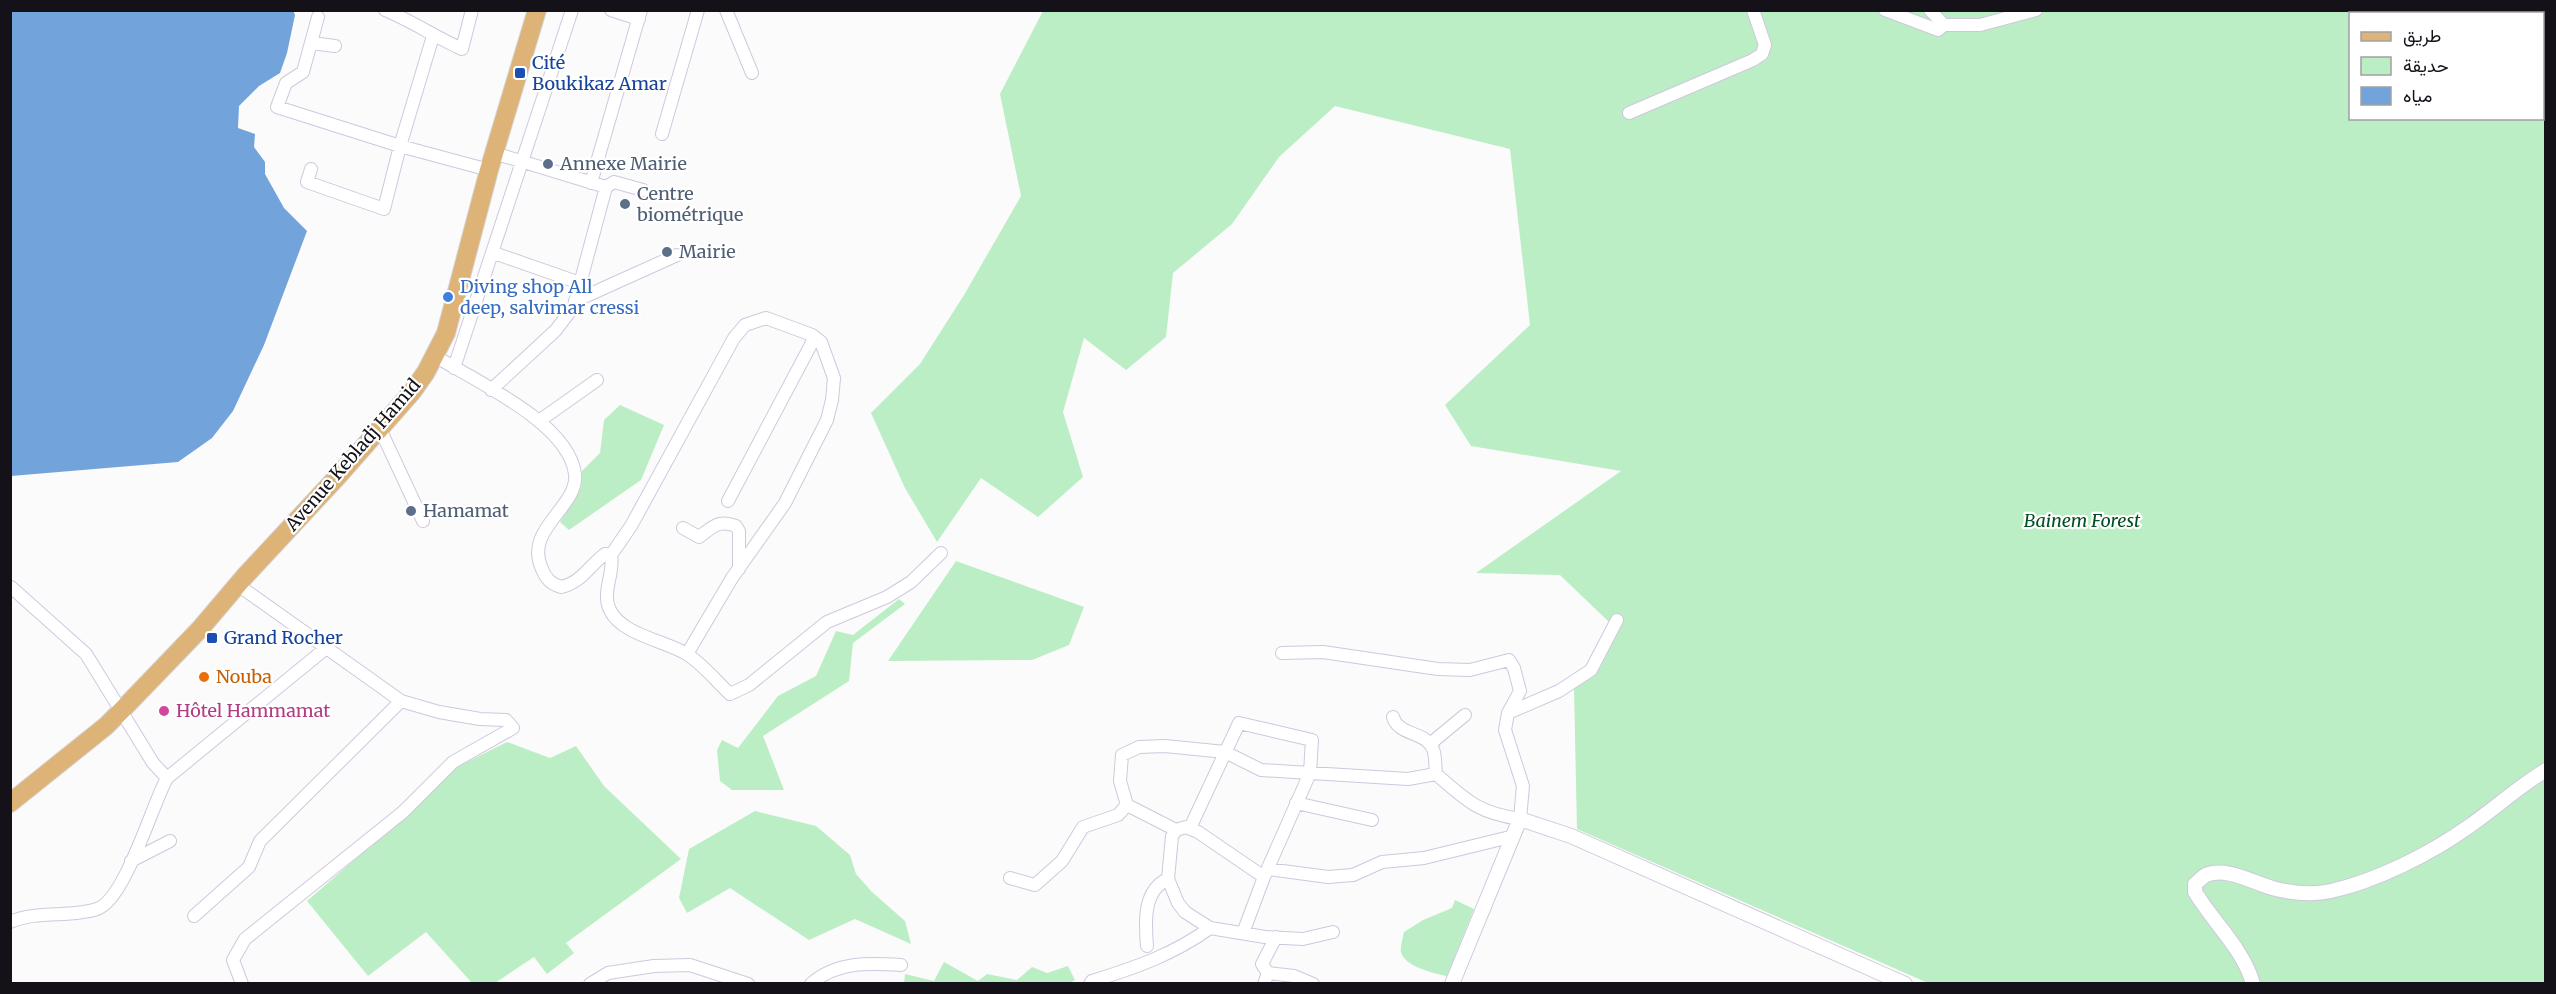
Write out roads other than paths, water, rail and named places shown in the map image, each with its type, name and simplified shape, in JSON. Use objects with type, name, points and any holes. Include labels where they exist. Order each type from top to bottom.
[{"type":"main road","name":"Avenue Kebladj Hamid","points":[[10,803],[106,726],[122,710],[200,629],[412,392],[435,356],[446,333],[492,161],[537,10]]},
{"type":"street","points":[[385,10],[407,15],[433,36],[462,49],[472,10]]},
{"type":"street","points":[[454,368],[494,253],[521,161],[572,10]]},
{"type":"street","points":[[591,183],[640,15],[611,10]]},
{"type":"street","points":[[662,134],[698,10]]},
{"type":"street","points":[[726,10],[752,73]]},
{"type":"street","points":[[1629,113],[1753,60],[1762,54],[1765,45],[1753,10]]},
{"type":"street","points":[[1885,10],[1938,30],[1944,26]]},
{"type":"street","points":[[1907,10],[1944,26],[1980,25],[2036,10]]},
{"type":"street","points":[[1930,10],[1944,26]]},
{"type":"street","points":[[318,18],[303,72],[286,83],[277,107],[400,146],[492,161],[521,161],[606,187]]},
{"type":"street","points":[[311,169],[307,182],[384,209],[433,36]]},
{"type":"street","points":[[312,43],[335,46]]},
{"type":"street","points":[[491,390],[568,317],[575,301],[606,187],[614,182],[643,190]]},
{"type":"street","points":[[494,253],[580,283]]},
{"type":"street","points":[[575,301],[677,255]]},
{"type":"street","points":[[687,654],[739,569],[784,503],[827,420],[832,400],[834,378],[821,342],[815,337],[766,318],[746,325],[734,338],[631,526],[611,555],[608,584],[609,609],[621,626],[687,654],[730,694],[750,685],[827,622],[887,597],[911,582],[941,553]]},
{"type":"street","points":[[728,501],[815,337]]},
{"type":"street","points":[[435,356],[539,421],[551,430],[565,446],[575,476],[572,489],[542,535],[540,565],[544,575],[552,584],[561,587],[568,586],[578,581],[595,561],[605,554],[611,555]]},
{"type":"street","points":[[539,421],[597,380]]},
{"type":"street","points":[[380,429],[423,521]]},
{"type":"street","points":[[682,528],[699,537],[721,523],[726,522],[736,526],[740,537],[739,569]]},
{"type":"street","points":[[238,585],[401,701],[439,712],[480,719],[506,720],[513,728],[453,762],[403,812],[245,939],[233,960],[242,984]]},
{"type":"street","points":[[11,587],[86,654],[153,763],[167,778]]},
{"type":"street","points":[[1508,713],[1560,691],[1591,670],[1617,620]]},
{"type":"street","points":[[10,921],[51,913],[97,909],[109,902],[131,861],[167,778],[325,649]]},
{"type":"street","points":[[1282,654],[1323,652],[1438,669],[1470,670],[1509,660],[1514,668],[1520,691],[1508,713],[1505,729],[1523,786],[1520,819],[1510,837],[1452,984]]},
{"type":"street","points":[[194,916],[249,867],[260,841],[401,701]]},
{"type":"street","points":[[1430,744],[1466,716]]},
{"type":"street","points":[[1393,717],[1394,723],[1401,729],[1426,739],[1434,750],[1436,774],[1473,806],[1494,815],[1520,819],[1570,836],[1905,984]]},
{"type":"street","points":[[1190,828],[1239,723],[1312,740],[1310,773],[1266,873],[1243,933]]},
{"type":"street","points":[[1176,830],[1127,804],[1120,782],[1122,755],[1139,747],[1165,746],[1225,752],[1261,770],[1408,779],[1436,774]]},
{"type":"street","points":[[2253,984],[2251,975],[2233,946],[2195,892],[2195,884],[2205,875],[2226,873],[2279,890],[2309,893],[2330,891],[2364,881],[2412,860],[2467,828],[2546,770]]},
{"type":"street","points":[[1296,803],[1372,820]]},
{"type":"street","points":[[1010,878],[1035,885],[1062,861],[1083,827],[1118,814],[1127,804]]},
{"type":"street","points":[[1333,932],[1303,939],[1210,928],[1185,912],[1178,903],[1168,879],[1172,836],[1176,830],[1190,828],[1266,873],[1328,877],[1353,875],[1382,862],[1424,858],[1510,837]]},
{"type":"street","points":[[131,861],[170,841]]},
{"type":"street","points":[[1147,946],[1144,921],[1150,898],[1159,883],[1168,879]]},
{"type":"street","points":[[1090,984],[1092,981],[1133,969],[1162,957],[1192,941],[1210,928]]},
{"type":"street","points":[[1276,937],[1263,964],[1266,978],[1294,976],[1313,984]]},
{"type":"street","points":[[811,984],[818,977],[834,969],[863,962],[902,965]]},
{"type":"street","points":[[590,984],[608,973],[654,966],[690,965],[748,984]]},
{"type":"water","points":[[11,10],[293,10],[295,15],[280,73],[259,86],[239,106],[238,128],[255,134],[254,147],[265,162],[265,174],[284,208],[307,231],[264,345],[233,411],[212,438],[178,462],[11,476]]},
{"type":"place","name":"Cité Boukikaz Amar","points":[[520,73]]},
{"type":"place","name":"Annexe Mairie","points":[[548,164]]},
{"type":"place","name":"Centre biométrique","points":[[625,204]]},
{"type":"place","name":"Mairie","points":[[667,252]]},
{"type":"place","name":"Diving shop All deep, salvimar cressi","points":[[448,297]]},
{"type":"place","name":"Hamamat","points":[[411,511]]},
{"type":"place","name":"Grand Rocher","points":[[212,638]]},
{"type":"place","name":"Nouba","points":[[204,677]]},
{"type":"place","name":"Hôtel Hammamat","points":[[164,711]]},
{"type":"park label","name":"Bainem Forest","points":[[2082,521]]}]
